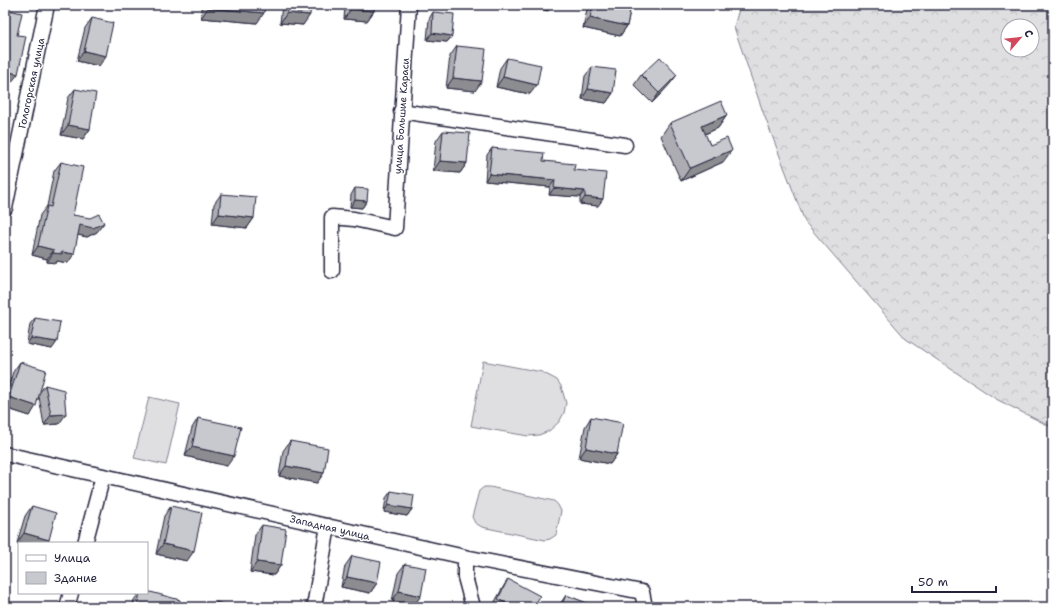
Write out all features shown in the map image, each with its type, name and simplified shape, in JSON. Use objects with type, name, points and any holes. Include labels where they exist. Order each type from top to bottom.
[{"type":"street","name":"Гологорская улица","points":[[5,208],[47,5]]},
{"type":"street","name":"улица Большие Караси","points":[[332,271],[332,217],[354,219],[395,228],[401,111],[409,5]]},
{"type":"street","points":[[401,111],[625,145]]},
{"type":"street","name":"Западная улица","points":[[5,454],[465,557],[642,592],[645,607]]},
{"type":"street","points":[[85,542],[103,476]]},
{"type":"street","points":[[314,607],[328,526]]},
{"type":"street","points":[[465,557],[465,577],[473,607]]},
{"type":"street","points":[[67,607],[71,594]]},
{"type":"green space","points":[[740,5],[1053,5],[1053,428],[996,399],[906,339],[805,222],[763,112],[734,27]]},
{"type":"green space","points":[[483,361],[542,372],[557,380],[561,386],[566,403],[564,413],[559,422],[549,431],[539,435],[528,436],[471,426]]},
{"type":"green space","points":[[149,397],[180,404],[166,465],[134,458]]},
{"type":"green space","points":[[484,487],[554,501],[561,511],[556,535],[545,540],[482,527],[475,523],[472,517],[479,491]]},
{"type":"building","points":[[208,5],[265,5],[264,13],[208,8]]},
{"type":"building","points":[[288,5],[311,5],[310,15],[287,13]]},
{"type":"building","points":[[351,5],[374,5],[374,11],[351,9]]},
{"type":"building","points":[[593,5],[631,5],[627,26],[590,18]]},
{"type":"building","points":[[5,9],[22,13],[17,35],[26,36],[18,74],[5,71]]},
{"type":"building","points":[[433,12],[454,14],[452,36],[432,33]]},
{"type":"building","points":[[92,18],[113,23],[106,56],[84,51]]},
{"type":"building","points":[[457,46],[486,49],[482,81],[453,78]]},
{"type":"building","points":[[660,57],[677,75],[659,93],[641,75]]},
{"type":"building","points":[[507,58],[541,65],[537,85],[503,77]]},
{"type":"building","points":[[592,67],[616,70],[613,93],[588,89]]},
{"type":"building","points":[[75,89],[96,93],[90,129],[68,125]]},
{"type":"building","points":[[721,101],[727,115],[702,126],[710,145],[727,138],[732,150],[690,168],[670,123]]},
{"type":"building","points":[[443,131],[470,133],[467,163],[440,161]]},
{"type":"building","points":[[492,148],[544,153],[543,161],[575,164],[574,170],[606,173],[603,199],[585,197],[585,191],[554,188],[555,180],[489,174]]},
{"type":"building","points":[[61,162],[83,167],[73,215],[90,218],[99,214],[104,223],[93,228],[80,225],[74,254],[62,252],[62,254],[53,253],[54,250],[38,246],[47,206],[51,207]]},
{"type":"building","points":[[355,188],[368,189],[367,201],[355,200]]},
{"type":"building","points":[[221,194],[256,197],[254,218],[219,214]]},
{"type":"building","points":[[35,318],[60,322],[57,342],[31,338]]},
{"type":"building","points":[[20,362],[46,370],[36,406],[9,397]]},
{"type":"building","points":[[45,385],[64,390],[66,414],[51,415]]},
{"type":"building","points":[[591,417],[623,423],[617,454],[586,448]]},
{"type":"building","points":[[198,418],[241,427],[234,456],[192,447]]},
{"type":"building","points":[[290,441],[328,448],[324,473],[286,466]]},
{"type":"building","points":[[391,491],[414,495],[412,509],[388,505]]},
{"type":"building","points":[[32,506],[56,513],[49,540],[24,533]]},
{"type":"building","points":[[171,506],[202,513],[194,551],[163,544]]},
{"type":"building","points":[[262,525],[286,529],[281,565],[257,562]]},
{"type":"building","points":[[352,556],[381,562],[377,583],[347,577]]},
{"type":"building","points":[[405,564],[426,568],[421,596],[399,591]]},
{"type":"building","points":[[508,579],[540,596],[534,607],[513,607],[498,599]]},
{"type":"building","points":[[148,591],[180,600],[179,607],[137,607],[140,594],[148,594]]},
{"type":"building","points":[[566,595],[597,607],[561,607]]},
{"type":"building","points":[[216,602],[234,607],[215,607]]},
{"type":"building","points":[[455,605],[456,607],[443,607]]}]
